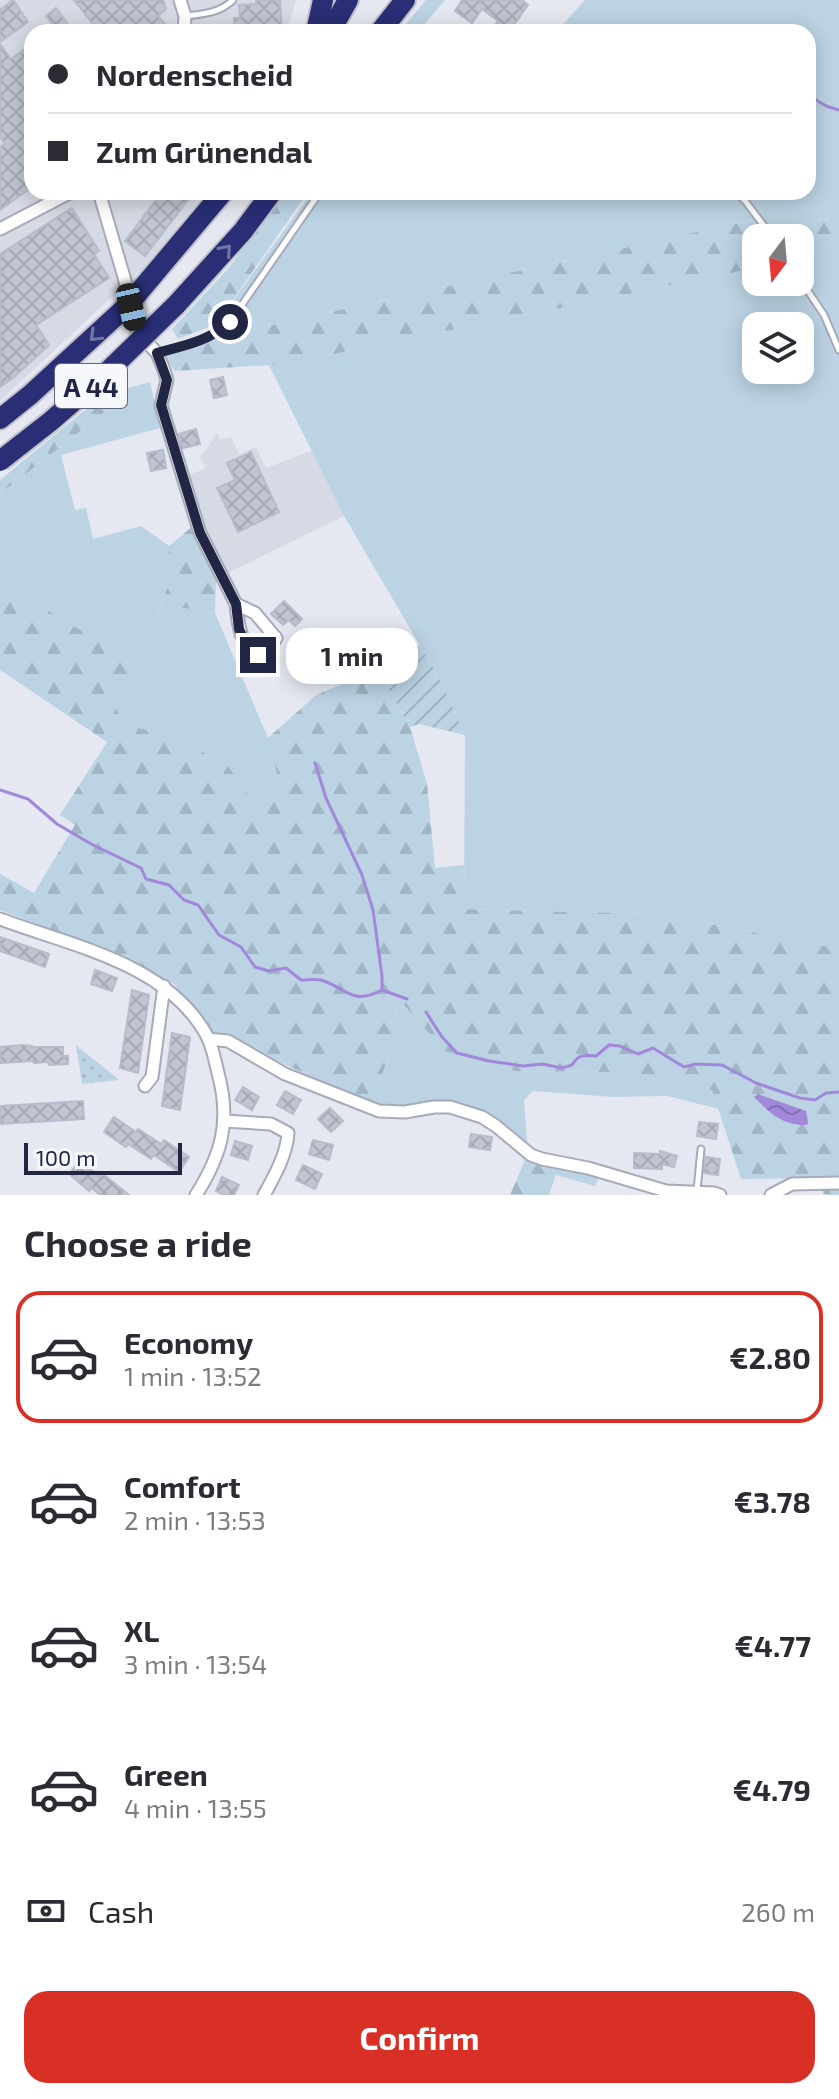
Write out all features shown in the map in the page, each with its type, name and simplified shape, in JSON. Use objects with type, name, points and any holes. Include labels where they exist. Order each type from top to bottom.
[{"type":"highway","points":[[318,24],[323,0]]},
{"type":"highway","points":[[334,24],[348,0]]},
{"type":"highway","points":[[375,24],[386,0]]},
{"type":"highway","points":[[386,24],[405,0]]},
{"type":"highway","name":"A 44","points":[[0,419],[128,305],[216,200]]},
{"type":"highway","name":"A 44","points":[[0,461],[104,375],[176,305],[243,231],[266,200]]},
{"type":"street","points":[[180,0],[184,24]]},
{"type":"street","points":[[0,229],[56,200]]},
{"type":"street","points":[[101,200],[137,332],[157,353],[167,380],[161,405],[200,533],[236,604],[239,629],[248,649],[258,655],[270,648],[276,638],[255,613],[236,604]]},
{"type":"street","points":[[0,919],[130,967],[164,986],[196,1019],[208,1039],[218,1073],[225,1121],[216,1160],[196,1195]]},
{"type":"street","points":[[145,1086],[152,1077],[164,986]]},
{"type":"street","points":[[208,1039],[228,1041],[285,1074],[379,1111],[390,1113],[434,1107],[458,1109],[482,1117],[531,1155],[542,1159],[588,1168],[666,1191],[720,1195]]},
{"type":"street","points":[[225,1121],[271,1124],[288,1133],[279,1166],[264,1195]]},
{"type":"street","points":[[771,1195],[792,1184],[839,1183]]},
{"type":"lane","points":[[185,16],[210,13],[227,7],[233,0]]},
{"type":"lane","points":[[157,353],[201,341],[230,322],[314,200]]},
{"type":"lane","points":[[744,200],[763,224]]},
{"type":"lane","points":[[811,296],[824,315],[839,350]]},
{"type":"lane","points":[[697,1192],[701,1149]]},
{"type":"shaded area","points":[[0,0],[296,0],[289,24],[24,24],[24,200],[199,200],[144,267],[0,401]]},
{"type":"shaded area","points":[[217,433],[220,440],[231,437],[239,454],[256,447],[266,468],[313,450],[344,516],[226,574],[193,526],[177,480],[206,468],[200,458]]},
{"type":"green space","points":[[426,0],[445,0],[425,24],[406,24]]},
{"type":"green space","points":[[585,0],[839,0],[839,218],[787,224],[748,221],[221,336],[216,324],[306,200],[816,200],[816,24],[563,24]]},
{"type":"green space","points":[[280,200],[302,200],[216,324],[178,339],[172,329],[227,270]]},
{"type":"green space","points":[[839,218],[839,249],[814,256],[814,224],[787,224]]},
{"type":"green space","points":[[748,221],[761,224],[742,224],[742,271],[269,365],[175,371],[164,356],[221,336]]},
{"type":"green space","points":[[839,249],[839,949],[659,914],[464,909],[465,735],[442,683],[344,516],[269,365],[742,271],[742,296],[814,296],[814,255]]},
{"type":"green space","points":[[150,382],[160,428],[61,455],[75,510],[86,508],[93,539],[141,526],[169,546],[169,583],[157,614],[184,608],[215,613],[268,738],[280,786],[250,799],[225,763],[166,735],[127,725],[103,691],[141,667],[0,582],[0,494],[139,385]]},
{"type":"green space","points":[[139,385],[0,494],[0,480],[103,395]]},
{"type":"green space","points":[[193,526],[216,576],[215,613],[184,608],[157,615],[169,583],[169,546]]},
{"type":"green space","points":[[0,582],[142,667],[104,691],[127,725],[166,735],[226,763],[250,798],[280,786],[268,738],[316,695],[366,674],[383,680],[410,727],[427,784],[435,868],[464,865],[464,909],[659,914],[839,949],[839,1195],[824,1195],[820,1178],[741,1179],[712,1090],[613,1072],[516,1071],[445,1051],[397,997],[393,1037],[374,1105],[212,1031],[173,983],[108,951],[0,910],[0,874],[34,893],[75,825],[60,815],[107,742],[0,670]]},
{"type":"green space","points":[[420,645],[442,683],[465,735],[419,724],[410,727],[383,680],[366,674],[382,661]]},
{"type":"green space","points":[[397,996],[516,1071],[613,1072],[712,1090],[719,1109],[667,1096],[613,1097],[533,1091],[524,1100],[528,1153],[487,1118],[435,1105],[384,1108],[374,1105],[393,1037]]},
{"type":"green space","points":[[76,1045],[119,1080],[82,1084]]},
{"type":"green space","points":[[528,1153],[599,1177],[595,1186],[556,1175],[549,1195],[510,1195]]},
{"type":"water","points":[[758,1094],[806,1111],[807,1125],[778,1117],[754,1097]]},
{"type":"building","points":[[13,0],[28,22],[0,42],[0,10]]},
{"type":"building","points":[[74,0],[163,0],[166,9],[158,16],[165,24],[93,24]]},
{"type":"building","points":[[256,0],[280,0],[282,24],[234,24],[234,18],[240,18],[239,5],[256,4]]},
{"type":"building","points":[[462,0],[522,0],[528,5],[515,24],[496,24],[498,21],[482,9],[472,23],[455,11]]},
{"type":"building","points":[[56,8],[68,24],[52,24],[46,16]]},
{"type":"building","points":[[0,44],[11,59],[24,50],[24,193],[0,210],[0,147],[5,144],[0,137]]},
{"type":"building","points":[[156,200],[188,200],[145,256],[125,241]]},
{"type":"building","points":[[72,208],[99,251],[94,254],[109,278],[36,325],[49,345],[0,387],[0,254]]},
{"type":"building","points":[[223,377],[227,395],[214,398],[210,380]]},
{"type":"building","points":[[196,429],[200,444],[183,448],[179,434]]},
{"type":"building","points":[[163,450],[166,468],[151,471],[147,453]]},
{"type":"building","points":[[251,452],[279,512],[238,532],[217,488],[235,480],[227,463]]},
{"type":"building","points":[[284,601],[302,619],[295,626],[289,620],[283,625],[271,614]]},
{"type":"building","points":[[311,636],[323,649],[313,658],[297,649]]},
{"type":"building","points":[[0,937],[49,954],[45,967],[0,951]]},
{"type":"building","points":[[95,970],[117,978],[112,991],[91,984]]},
{"type":"building","points":[[132,990],[149,995],[138,1073],[120,1068]]},
{"type":"building","points":[[172,1033],[190,1037],[180,1110],[162,1106]]},
{"type":"building","points":[[0,1047],[63,1047],[63,1056],[68,1056],[68,1064],[49,1065],[48,1062],[34,1061],[0,1063]]},
{"type":"building","points":[[243,1087],[259,1097],[252,1110],[235,1100]]},
{"type":"building","points":[[285,1091],[301,1100],[293,1114],[277,1105]]},
{"type":"building","points":[[83,1101],[84,1119],[0,1124],[0,1106]]},
{"type":"building","points":[[330,1108],[343,1121],[331,1132],[318,1119]]},
{"type":"building","points":[[114,1117],[161,1144],[164,1140],[189,1157],[179,1172],[154,1155],[151,1159],[104,1132]]},
{"type":"building","points":[[699,1122],[718,1124],[716,1139],[697,1136]]},
{"type":"building","points":[[471,1134],[492,1137],[490,1150],[469,1147]]},
{"type":"building","points":[[313,1140],[333,1145],[329,1160],[309,1154]]},
{"type":"building","points":[[235,1141],[252,1146],[248,1160],[231,1155]]},
{"type":"building","points":[[660,1151],[677,1156],[674,1167],[662,1164],[662,1169],[634,1168],[634,1153],[660,1154]]},
{"type":"building","points":[[706,1157],[720,1159],[718,1175],[704,1173]]},
{"type":"building","points":[[80,1161],[100,1177],[103,1174],[129,1195],[100,1195],[92,1188],[89,1191],[69,1174]]},
{"type":"building","points":[[303,1165],[322,1174],[315,1189],[296,1180]]},
{"type":"building","points":[[222,1177],[239,1185],[234,1195],[216,1191]]},
{"type":"waterway","points":[[816,100],[839,110]]},
{"type":"waterway","points":[[315,763],[326,798],[362,875],[373,910],[382,990]]},
{"type":"waterway","points":[[0,790],[28,799],[57,824],[141,868],[146,879],[169,885],[184,900],[198,905],[219,935],[241,947],[255,967],[269,971],[286,968],[301,980],[321,980],[356,996],[382,990],[407,999]]},
{"type":"waterway","points":[[426,1012],[457,1053],[489,1061],[562,1068],[572,1065],[582,1056],[596,1056],[609,1045],[638,1054],[653,1048],[684,1067],[722,1065],[756,1083],[800,1098],[815,1100],[826,1093],[839,1092]]},
{"type":"route","points":[[230,322],[201,341],[157,353],[167,380],[161,405],[200,533],[236,604],[239,629],[248,649],[258,655]]}]
